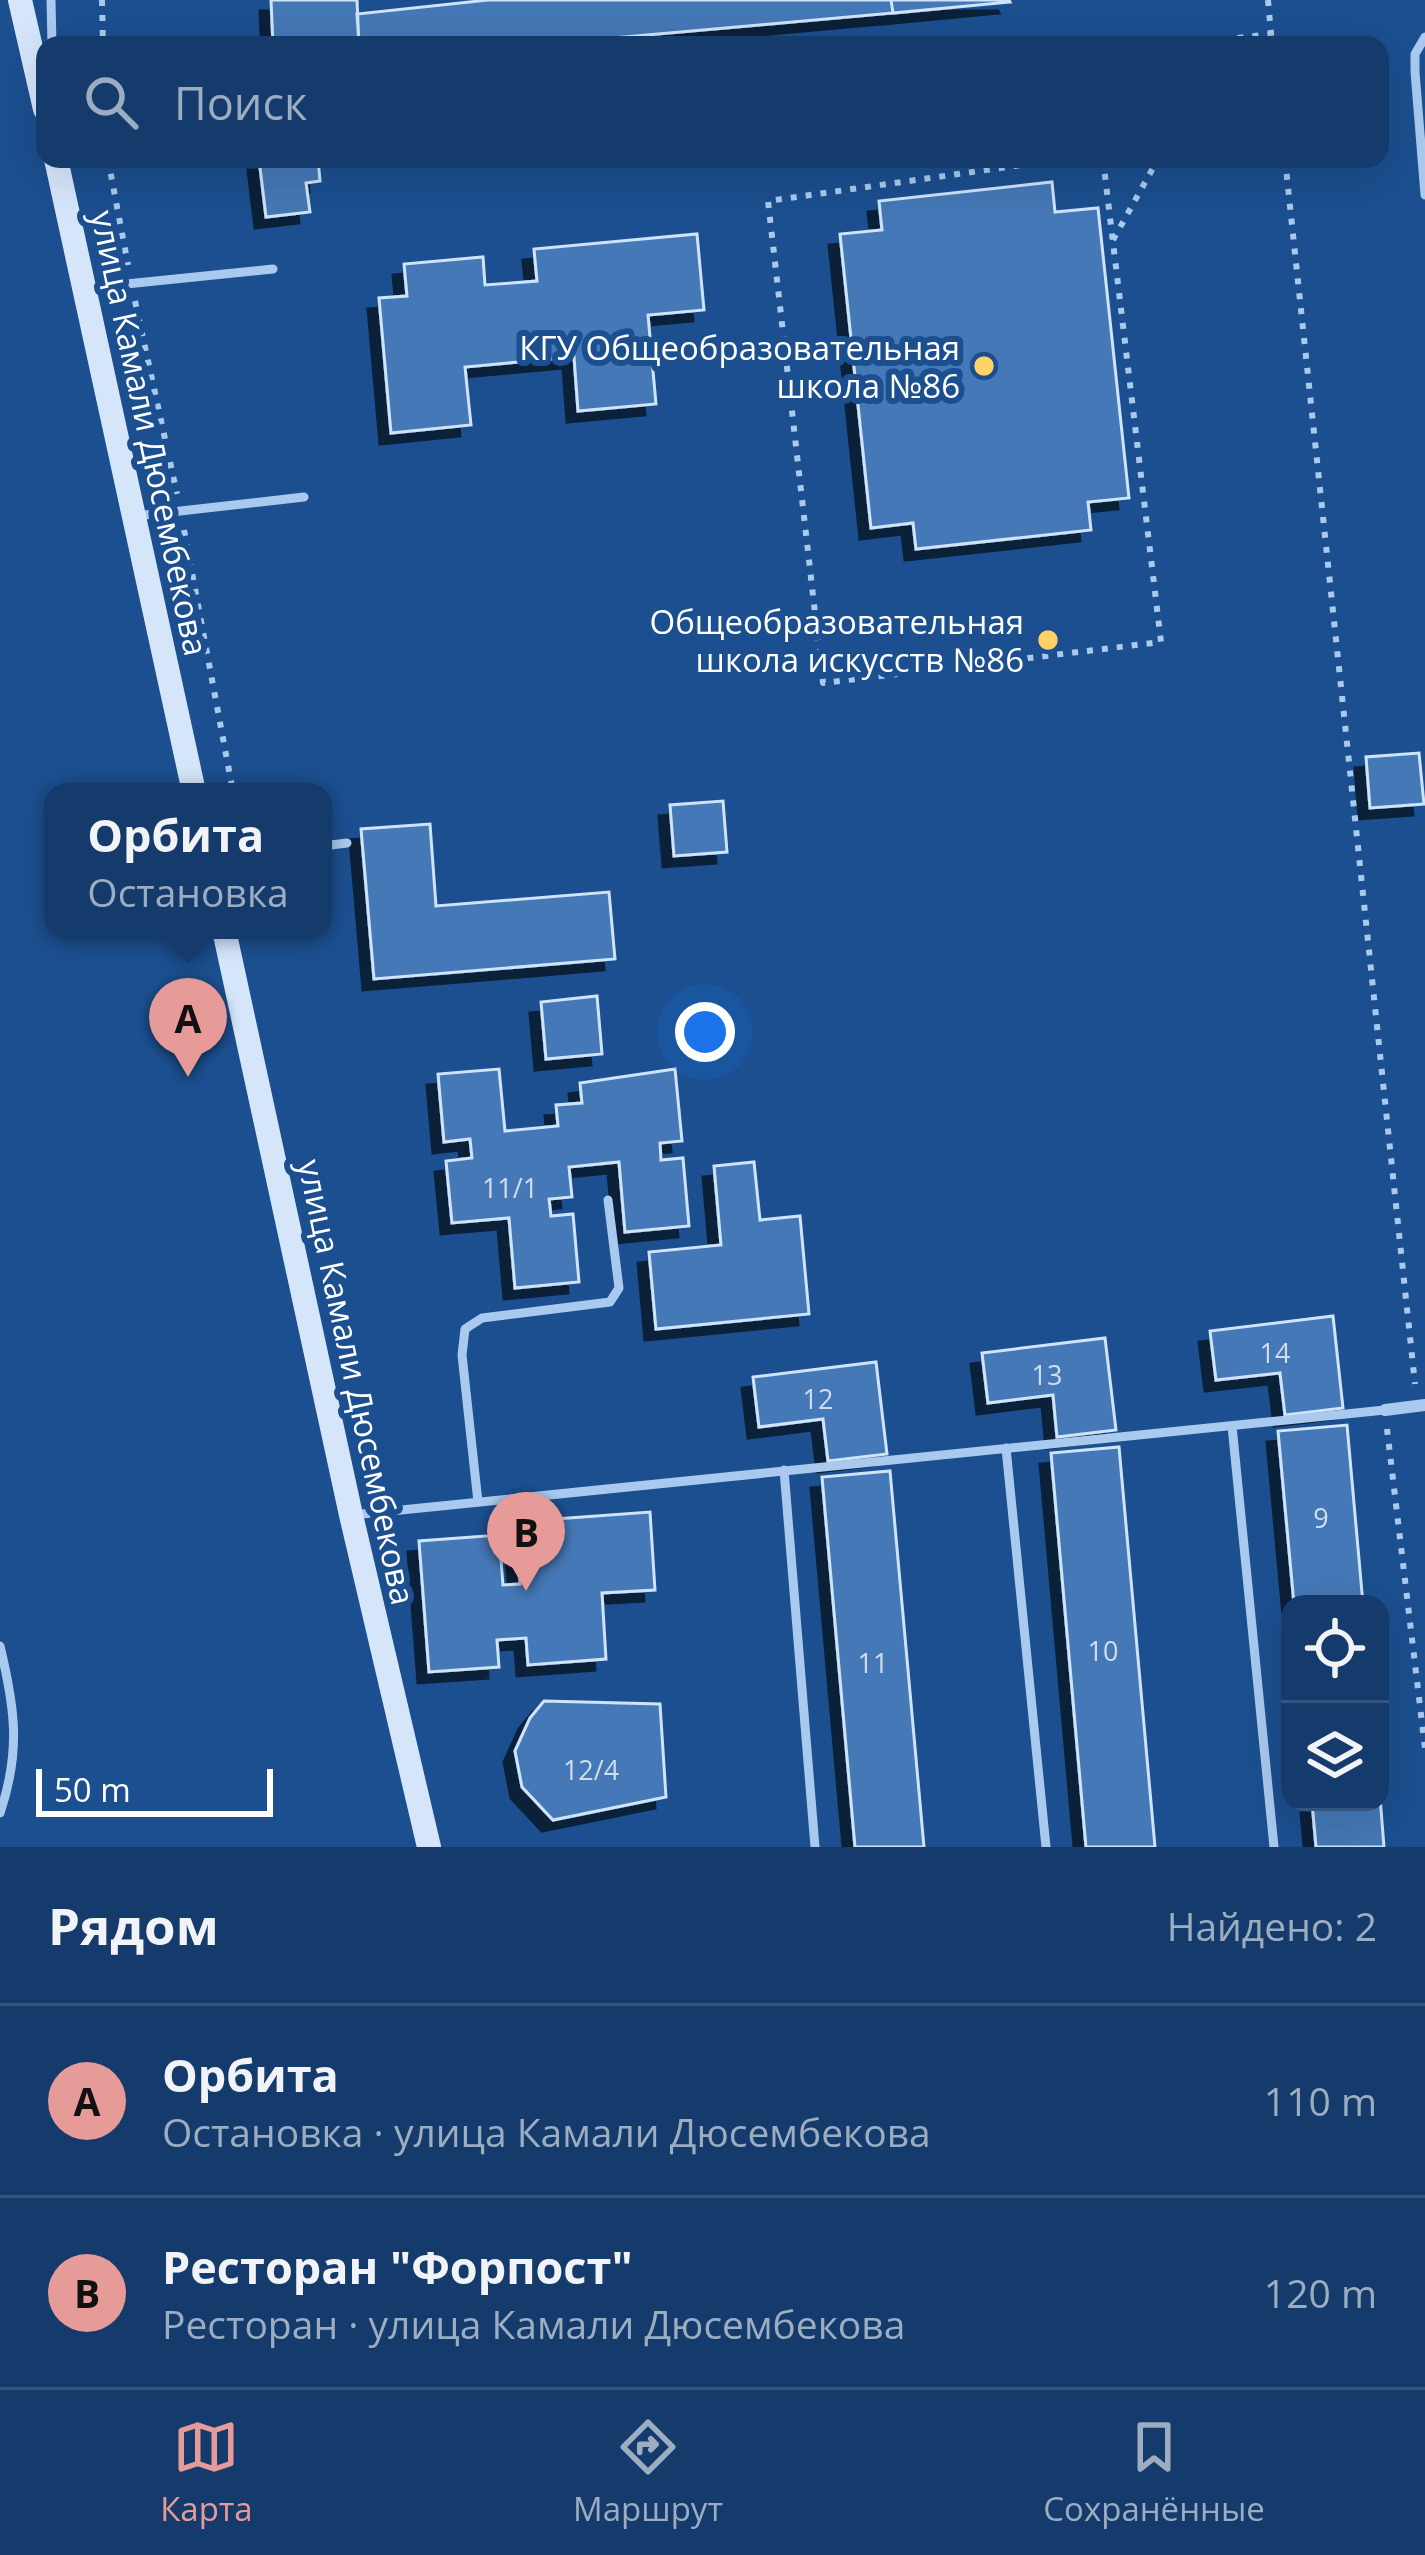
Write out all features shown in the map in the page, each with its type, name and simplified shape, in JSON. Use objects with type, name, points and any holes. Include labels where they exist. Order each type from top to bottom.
[{"type":"main road","points":[[20,0],[36,70]]},
{"type":"main road","name":"улица Камали Дюсембекова","points":[[58,168],[192,783]]},
{"type":"main road","name":"улица Камали Дюсембекова","points":[[226,939],[351,1515],[429,1847]]},
{"type":"street","points":[[1385,1410],[1421,1406]]},
{"type":"lane","points":[[50,0],[52,36]]},
{"type":"lane","points":[[1425,37],[1415,54],[1415,72],[1425,195]]},
{"type":"lane","points":[[84,288],[273,268]]},
{"type":"lane","points":[[134,517],[304,497]]},
{"type":"lane","points":[[332,845],[347,843]]},
{"type":"lane","points":[[478,1502],[461,1355],[465,1329],[482,1318],[610,1302],[619,1288],[608,1200]]},
{"type":"lane","points":[[351,1515],[1385,1410]]},
{"type":"lane","points":[[1232,1426],[1274,1847]]},
{"type":"lane","points":[[1006,1448],[1046,1847]]},
{"type":"lane","points":[[784,1471],[815,1847]]},
{"type":"lane","points":[[0,1646],[14,1704],[15,1735],[0,1813]]},
{"type":"path","points":[[102,0],[103,36]]},
{"type":"path","points":[[1259,36],[1271,34],[1268,0]]},
{"type":"path","points":[[110,168],[231,783]]},
{"type":"path","points":[[1001,168],[768,201],[823,683],[1161,642],[1104,168]]},
{"type":"path","points":[[1113,240],[1153,168]]},
{"type":"path","points":[[1286,168],[1421,1406]]},
{"type":"path","points":[[1385,1410],[1425,1748]]},
{"type":"building","points":[[271,0],[357,0],[359,36],[273,36]]},
{"type":"building","points":[[488,0],[891,0],[893,13],[635,36],[358,36],[357,14]]},
{"type":"building","points":[[891,0],[1009,0],[1010,2],[893,13]]},
{"type":"building","points":[[260,168],[319,168],[320,181],[306,183],[310,212],[266,217]]},
{"type":"building","name":"КГУ Общеобразовательная школа №86","points":[[1052,182],[1055,212],[1098,208],[1129,498],[1088,502],[1091,530],[916,549],[913,523],[871,528],[840,234],[882,230],[879,201]]},
{"type":"building","points":[[697,234],[704,310],[648,315],[656,404],[578,411],[574,357],[465,367],[471,425],[391,433],[379,298],[407,296],[404,264],[483,257],[485,285],[537,281],[534,249]]},
{"type":"building","points":[[1419,753],[1424,804],[1370,808],[1366,757]]},
{"type":"building","points":[[723,801],[727,852],[674,856],[670,805]]},
{"type":"building","points":[[430,824],[436,906],[609,892],[615,959],[374,979],[361,829]]},
{"type":"building","points":[[597,996],[602,1054],[546,1059],[541,1002]]},
{"type":"building","points":[[499,1069],[505,1131],[558,1126],[556,1105],[582,1103],[580,1083],[675,1069],[682,1141],[660,1143],[661,1160],[683,1158],[689,1226],[625,1232],[619,1162],[569,1167],[572,1197],[549,1199],[551,1216],[573,1214],[579,1282],[515,1288],[509,1218],[452,1223],[446,1161],[472,1158],[470,1139],[444,1142],[438,1074]]},
{"type":"building","points":[[754,1162],[760,1220],[800,1216],[809,1314],[656,1329],[649,1252],[721,1245],[714,1166]]},
{"type":"building","points":[[1333,1316],[1343,1408],[1285,1415],[1280,1373],[1216,1380],[1210,1331]]},
{"type":"building","points":[[1105,1338],[1116,1430],[1057,1437],[1053,1395],[988,1403],[982,1353]]},
{"type":"building","points":[[876,1362],[887,1454],[828,1461],[823,1419],[759,1427],[753,1377]]},
{"type":"building","points":[[1347,1425],[1362,1595],[1293,1595],[1278,1431]]},
{"type":"building","points":[[1119,1447],[1155,1847],[1086,1847],[1051,1453]]},
{"type":"building","points":[[890,1471],[924,1847],[855,1847],[822,1477]]},
{"type":"building","points":[[650,1512],[655,1590],[602,1593],[606,1659],[528,1665],[526,1638],[497,1640],[499,1667],[429,1672],[419,1541],[499,1535],[503,1585],[520,1584],[515,1522]]},
{"type":"building","points":[[544,1701],[660,1704],[666,1797],[553,1820],[522,1787],[515,1751]]},
{"type":"building","points":[[1313,1811],[1381,1811],[1384,1847],[1316,1847]]},
{"type":"place","name":"КГУ Общеобразовательная школа №86","points":[[984,366]]},
{"type":"place","name":"Общеобразовательная школа искусств №86","points":[[1048,640]]},
{"type":"place","name":"Орбита","points":[[188,1077]]},
{"type":"place","name":"Ресторан \"Форпост\"","points":[[526,1591]]}]
